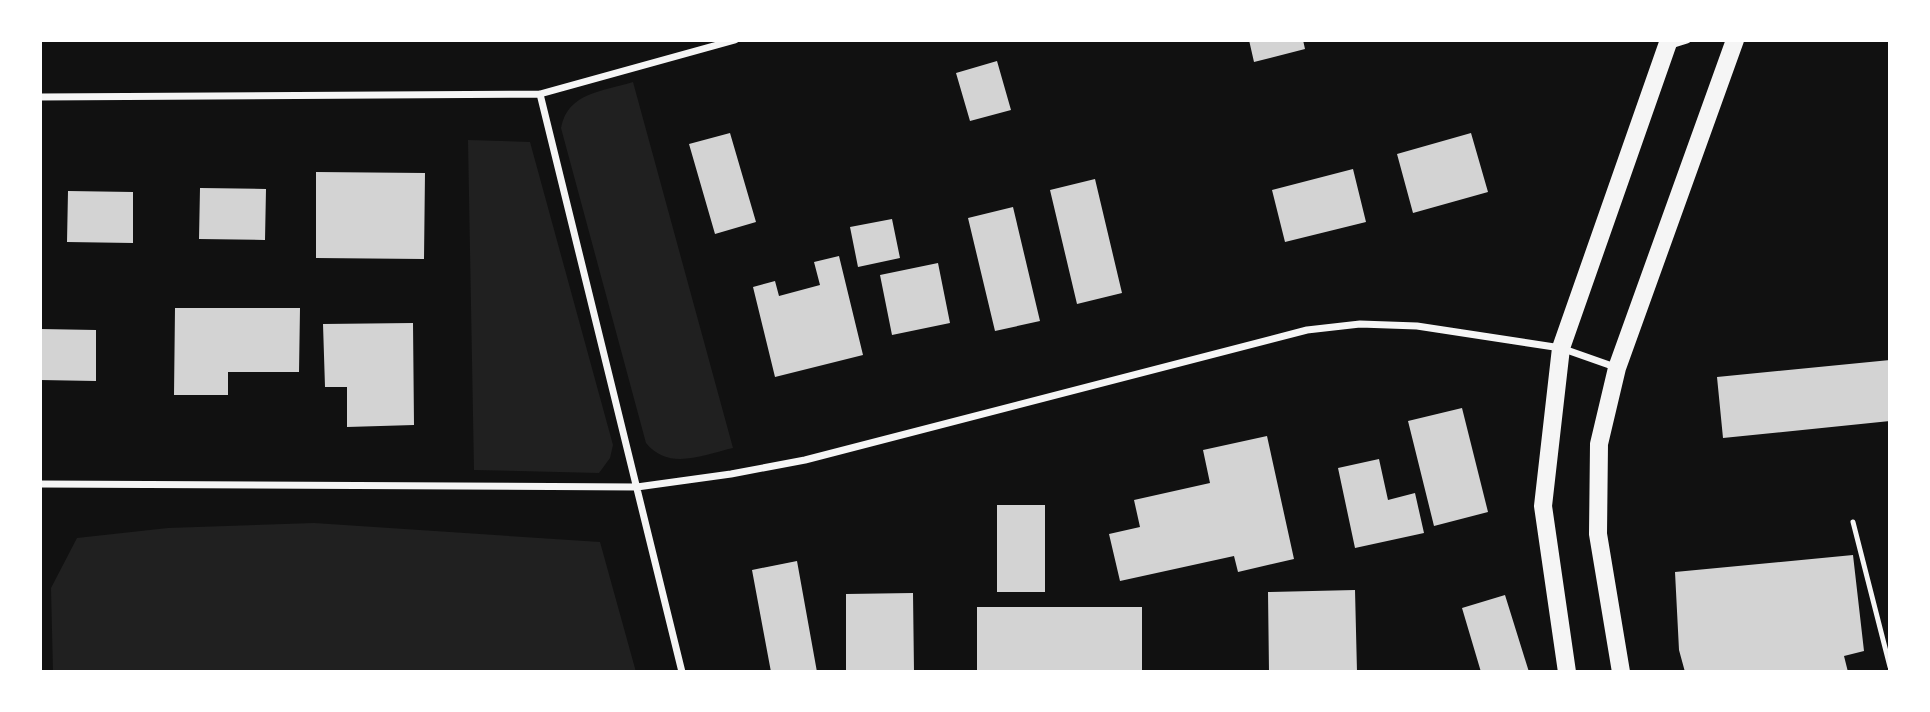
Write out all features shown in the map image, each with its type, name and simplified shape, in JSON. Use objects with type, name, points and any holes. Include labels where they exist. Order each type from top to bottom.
[{"type":"main road","points":[[1621,672],[1598,534],[1599,444],[1617,368],[1735,40]]},
{"type":"main road","points":[[1567,672],[1543,506],[1561,348],[1668,43]]},
{"type":"street","points":[[40,97],[540,94],[734,40]]},
{"type":"street","points":[[1668,43],[1687,40]]},
{"type":"street","points":[[540,94],[682,672]]},
{"type":"street","points":[[40,484],[637,487],[805,460],[1307,330],[1360,324],[1417,326],[1561,348],[1617,368]]},
{"type":"lane","points":[[1853,522],[1890,667]]},
{"type":"shaded area","points":[[633,82],[733,448],[687,459],[665,457],[646,443],[561,128],[565,116],[579,100],[598,91]]},
{"type":"shaded area","points":[[468,140],[530,142],[613,445],[610,458],[599,473],[474,470]]},
{"type":"shaded area","points":[[314,523],[600,542],[636,672],[53,672],[51,588],[77,538],[168,528]]},
{"type":"building","points":[[1249,40],[1303,40],[1305,49],[1254,62]]},
{"type":"building","points":[[997,61],[1011,110],[970,121],[956,73]]},
{"type":"building","points":[[730,133],[756,222],[715,234],[689,144]]},
{"type":"building","points":[[1471,133],[1488,192],[1413,213],[1397,154]]},
{"type":"building","points":[[1353,169],[1366,222],[1285,242],[1272,190]]},
{"type":"building","points":[[316,172],[425,173],[424,259],[316,258]]},
{"type":"building","points":[[1095,179],[1122,293],[1077,304],[1050,190]]},
{"type":"building","points":[[200,188],[266,189],[265,240],[199,239]]},
{"type":"building","points":[[68,191],[133,192],[133,243],[67,242]]},
{"type":"building","points":[[1013,207],[1040,321],[995,331],[968,218]]},
{"type":"building","points":[[892,219],[900,258],[858,267],[850,227]]},
{"type":"building","points":[[839,256],[863,355],[775,377],[753,287],[775,281],[779,296],[820,285],[814,262]]},
{"type":"building","points":[[938,263],[950,323],[892,335],[880,275]]},
{"type":"building","points":[[175,308],[300,308],[299,372],[228,372],[228,395],[174,395]]},
{"type":"building","points":[[413,323],[414,425],[347,427],[347,387],[325,387],[323,324]]},
{"type":"building","points":[[40,329],[96,330],[96,381],[40,380]]},
{"type":"building","points":[[1890,360],[1890,421],[1723,438],[1717,377]]},
{"type":"building","points":[[1462,408],[1488,512],[1434,526],[1408,421]]},
{"type":"building","points":[[1267,436],[1294,559],[1238,572],[1234,556],[1120,581],[1109,534],[1140,527],[1134,500],[1210,483],[1203,450]]},
{"type":"building","points":[[1379,459],[1388,500],[1415,493],[1424,533],[1355,548],[1338,468]]},
{"type":"building","points":[[997,505],[1045,505],[1045,592],[997,592]]},
{"type":"building","points":[[1853,555],[1864,651],[1844,656],[1848,672],[1685,672],[1679,650],[1675,572]]},
{"type":"building","points":[[797,561],[817,672],[771,672],[752,570]]},
{"type":"building","points":[[1355,590],[1357,672],[1269,672],[1268,592]]},
{"type":"building","points":[[913,593],[914,672],[846,672],[846,594]]},
{"type":"building","points":[[1505,595],[1529,672],[1481,672],[1462,608]]},
{"type":"building","points":[[977,607],[1142,607],[1142,672],[977,672]]}]
